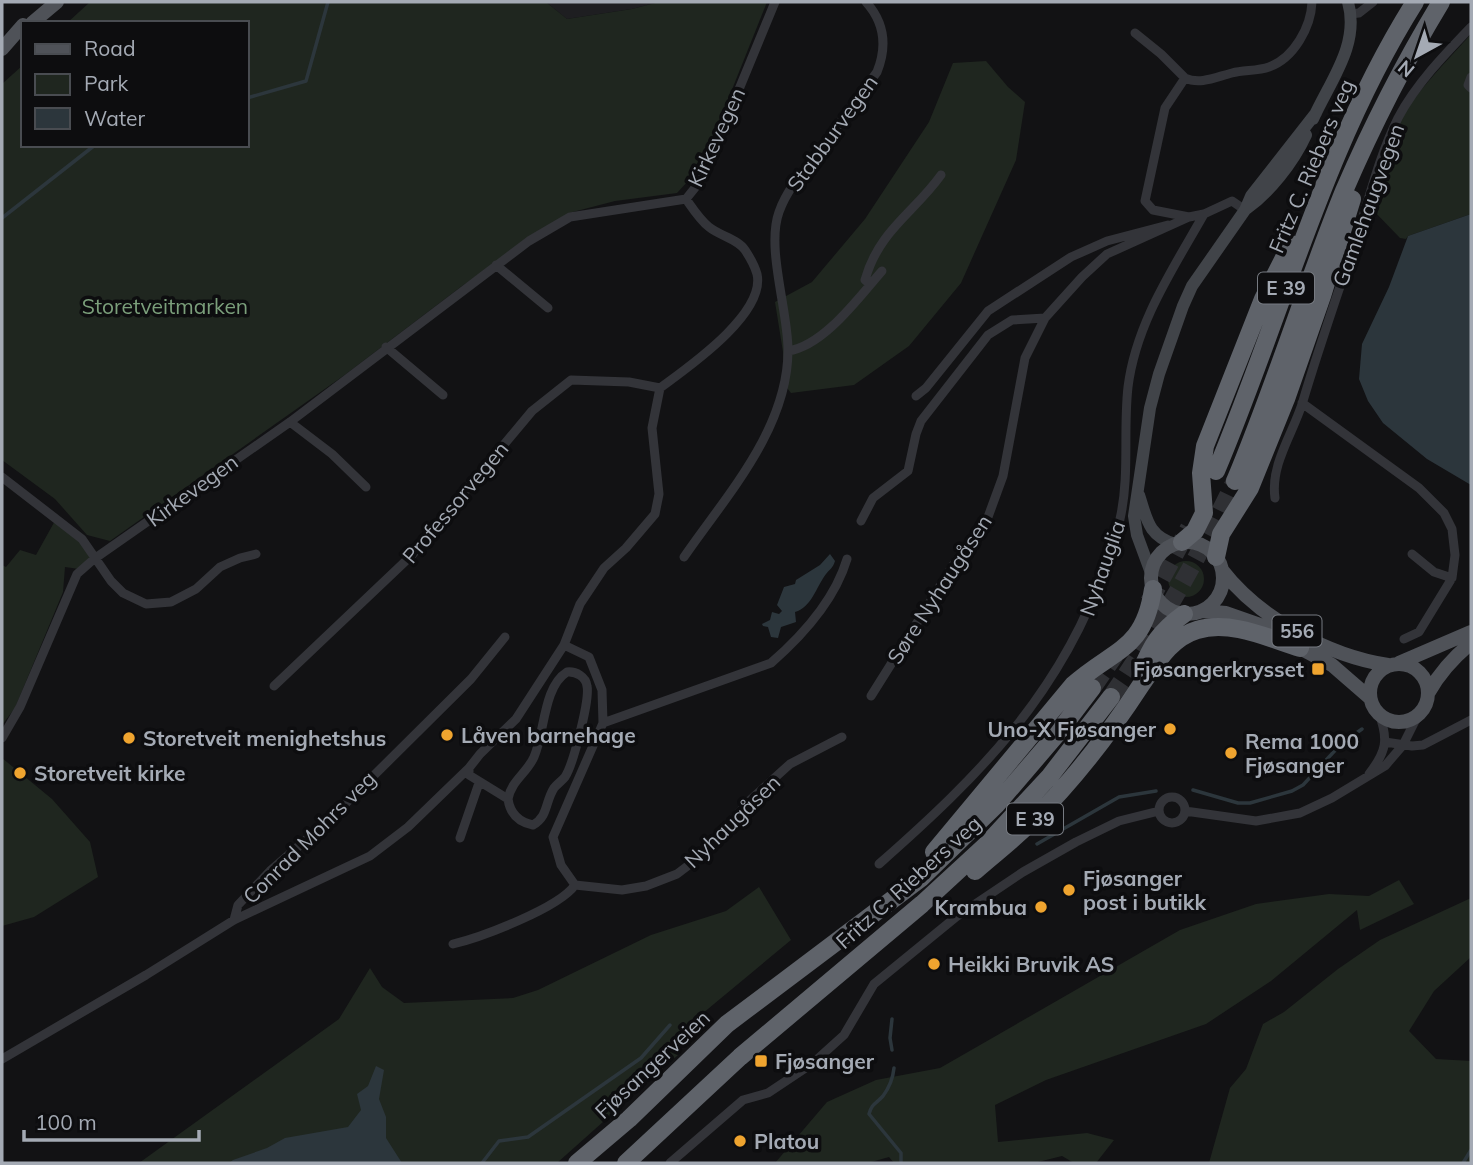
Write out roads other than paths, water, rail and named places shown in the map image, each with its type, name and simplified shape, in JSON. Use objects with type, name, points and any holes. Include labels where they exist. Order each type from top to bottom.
[{"type":"highway","name":"Fritz C. Riebers veg","points":[[1216,471],[1311,220],[1359,106],[1415,2]]},
{"type":"highway","name":"Fritz C. Riebers veg","points":[[1235,481],[1330,227],[1358,160],[1397,78],[1441,2]]},
{"type":"highway","name":"E 39","points":[[1179,543],[1195,531],[1204,513],[1201,473],[1205,446],[1263,299],[1315,188],[1359,106]]},
{"type":"highway","name":"E 39","points":[[1219,564],[1221,534],[1250,488],[1322,296],[1351,204],[1358,160]]},
{"type":"highway","name":"E 39","points":[[896,897],[1073,685],[1098,664],[1130,645],[1150,611],[1152,581]]},
{"type":"highway","name":"E 39","points":[[1126,709],[1156,638],[1163,629],[1193,612]]},
{"type":"highway","name":"E 39","points":[[922,904],[953,891],[1033,821],[1077,773],[1166,651],[1181,638],[1196,631],[1225,628],[1246,631],[1300,649]]},
{"type":"highway","name":"Fritz C. Riebers veg","points":[[760,999],[921,878],[997,804],[1092,688]]},
{"type":"highway","name":"Fritz C. Riebers veg","points":[[626,1163],[779,1024],[922,904],[986,845],[1075,746],[1111,697]]},
{"type":"highway","name":"Fjøsangerveien","points":[[577,1163],[629,1119],[727,1024],[760,999]]},
{"type":"main road","points":[[27,21],[44,2]]},
{"type":"main road","points":[[34,21],[57,2]]},
{"type":"main road","points":[[1193,612],[1176,612],[1161,603],[1135,527],[1135,503],[1150,408],[1182,306],[1200,273],[1245,210],[1263,198],[1293,157],[1328,91],[1348,45],[1351,28],[1349,8]]},
{"type":"main road","points":[[2,49],[21,27]]},
{"type":"main road","points":[[2,49],[21,33]]},
{"type":"main road","points":[[1138,491],[1144,512],[1155,534],[1163,540],[1201,545],[1219,564]]},
{"type":"main road","name":"E 39","points":[[1152,581],[1157,557],[1179,543]]},
{"type":"main road","name":"E 39","points":[[1193,612],[1209,607],[1219,594],[1223,578],[1219,564]]},
{"type":"main road","name":"556","points":[[1219,564],[1245,597],[1287,626],[1342,654],[1365,662],[1416,668],[1423,675],[1429,692]]},
{"type":"main road","name":"556","points":[[1193,612],[1226,612],[1274,630],[1300,649],[1332,665],[1370,698],[1379,714]]},
{"type":"main road","points":[[1370,698],[1373,679],[1392,664],[1413,658],[1471,632]]},
{"type":"main road","points":[[1379,714],[1398,722],[1418,715],[1424,709],[1438,674],[1471,643]]},
{"type":"street","name":"Kirkevegen","points":[[2,738],[20,707],[76,574],[94,559],[290,422],[529,241],[570,217],[686,198],[705,172],[775,2]]},
{"type":"street","name":"Stabburvegen","points":[[684,557],[762,442],[774,418],[784,386],[788,351],[775,257],[778,215],[790,189],[877,72],[884,36],[866,2]]},
{"type":"street","points":[[1135,33],[1185,78],[1194,82],[1204,81],[1236,72],[1266,68],[1278,62],[1296,45],[1309,22],[1312,2]]},
{"type":"street","points":[[1349,8],[1359,13],[1373,2]]},
{"type":"street","name":"Gamlehaugvegen","points":[[1275,498],[1279,463],[1303,403],[1334,300],[1390,136],[1415,92],[1471,27]]},
{"type":"street","points":[[1471,77],[1468,85],[1471,88]]},
{"type":"street","points":[[1185,78],[1165,108],[1145,201],[1153,210],[1189,217]]},
{"type":"street","points":[[870,284],[865,280],[870,261],[895,224],[941,175]]},
{"type":"street","points":[[660,388],[730,331],[753,298],[757,283],[757,273],[744,248],[709,228],[686,198]]},
{"type":"street","name":"Søre Nyhaugåsen","points":[[872,696],[959,556],[988,517],[1003,476],[1026,358],[1045,318],[1107,254],[1232,201],[1245,210]]},
{"type":"street","name":"Nyhauglia","points":[[880,864],[924,825],[1018,727],[1058,668],[1079,631],[1096,593],[1119,521],[1126,463],[1126,404],[1135,353],[1147,317],[1204,214]]},
{"type":"street","points":[[916,396],[926,388],[988,312],[1071,257],[1107,241],[1174,224]]},
{"type":"street","points":[[496,265],[548,309]]},
{"type":"street","points":[[788,351],[800,349],[831,327],[881,271]]},
{"type":"street","points":[[861,521],[873,498],[908,471],[921,421],[988,335],[1012,320],[1045,318]]},
{"type":"street","points":[[386,348],[443,395]]},
{"type":"street","name":"Professorvegen","points":[[274,686],[412,555],[532,411],[571,380],[629,382],[660,388]]},
{"type":"street","name":"Conrad Mohrs veg","points":[[2,1059],[234,920],[370,856],[408,827],[469,768],[516,719],[564,645],[580,604],[604,568],[626,548],[655,514],[659,494],[652,428],[660,388]]},
{"type":"street","points":[[1303,403],[1419,488],[1444,513],[1452,528],[1455,545],[1452,578],[1419,632],[1404,639]]},
{"type":"street","points":[[290,422],[332,454],[366,487]]},
{"type":"street","points":[[2,477],[82,539],[94,559],[123,593],[146,604],[171,602],[196,589],[220,567],[256,554]]},
{"type":"street","points":[[1412,555],[1434,572],[1452,578]]},
{"type":"street","points":[[603,723],[771,663],[787,649],[815,615],[842,577],[847,559]]},
{"type":"street","name":"Conrad Mohrs veg","points":[[234,920],[238,905],[270,871],[328,820],[471,679],[505,636]]},
{"type":"street","points":[[453,944],[474,939],[541,909],[569,894],[575,885],[561,865],[553,837],[603,723],[602,690],[589,657],[564,645]]},
{"type":"street","points":[[567,672],[576,673],[586,682],[588,690],[582,725],[567,774],[554,789],[542,819],[533,825],[515,817],[508,799],[511,787],[534,758],[554,683],[567,672]]},
{"type":"street","points":[[1366,778],[1379,761],[1385,742],[1385,731],[1379,714]]},
{"type":"street","points":[[1185,811],[1256,821],[1274,819],[1315,806],[1385,766],[1403,745],[1418,715]]},
{"type":"street","points":[[1385,742],[1423,745],[1471,720]]},
{"type":"street","name":"Nyhaugåsen","points":[[575,885],[622,890],[646,886],[677,874],[706,852],[748,803],[790,764],[842,737]]},
{"type":"street","points":[[469,768],[469,775],[508,799]]},
{"type":"street","points":[[460,838],[480,783]]},
{"type":"street","points":[[670,1163],[743,1100],[768,1093],[813,1063],[844,1035],[874,984],[956,916],[1023,872],[1119,821],[1159,811],[1165,800],[1173,798],[1182,802],[1185,811],[1181,820],[1172,823],[1163,819],[1159,811]]},
{"type":"water","points":[[1471,214],[1471,485],[1427,459],[1383,423],[1368,401],[1359,379],[1362,344],[1389,287],[1408,236]]},
{"type":"water","points":[[830,554],[835,561],[833,565],[806,606],[795,612],[796,622],[781,627],[778,638],[771,637],[768,627],[762,624],[770,620],[772,612],[779,614],[782,611],[777,605],[784,587],[795,584],[796,580],[820,565]]},
{"type":"water","points":[[376,1066],[384,1070],[379,1099],[386,1117],[386,1138],[402,1163],[229,1163],[285,1138],[348,1127],[361,1110],[357,1094],[368,1086]]},
{"type":"waterway","points":[[248,98],[306,81],[328,2]]},
{"type":"waterway","points":[[2,218],[92,147]]},
{"type":"waterway","points":[[1193,790],[1238,803],[1250,803],[1292,791],[1303,785],[1341,744],[1362,729]]},
{"type":"waterway","points":[[1037,844],[1119,797],[1156,791]]},
{"type":"waterway","points":[[892,1019],[892,1050]]},
{"type":"waterway","points":[[482,1163],[499,1141],[528,1137],[641,1058],[670,1025]]},
{"type":"waterway","points":[[894,1068],[887,1090],[869,1114],[901,1153],[901,1163]]},
{"type":"waterway","points":[[1463,1163],[1471,1150]]},
{"type":"tunnel","points":[[1111,697],[1178,592],[1235,481]]},
{"type":"tunnel","points":[[1149,602],[1189,528]]},
{"type":"tunnel","points":[[1092,688],[1115,655]]},
{"type":"place","name":"Fjøsangerkrysset","points":[[1318,669]]},
{"type":"place","name":"Uno-X Fjøsanger","points":[[1170,729]]},
{"type":"place","name":"Låven barnehage","points":[[447,735]]},
{"type":"place","name":"Storetveit menighetshus","points":[[129,738]]},
{"type":"place","name":"Rema 1000 Fjøsanger","points":[[1231,753]]},
{"type":"place","name":"Storetveit kirke","points":[[20,773]]},
{"type":"place","name":"Fjøsanger post i butikk","points":[[1069,890]]},
{"type":"place","name":"Krambua","points":[[1041,907]]},
{"type":"place","name":"Heikki Bruvik AS","points":[[934,964]]},
{"type":"place","name":"Fjøsanger","points":[[761,1061]]},
{"type":"place","name":"Platou","points":[[740,1141]]},
{"type":"park label","name":"Storetveitmarken","points":[[165,306]]}]
